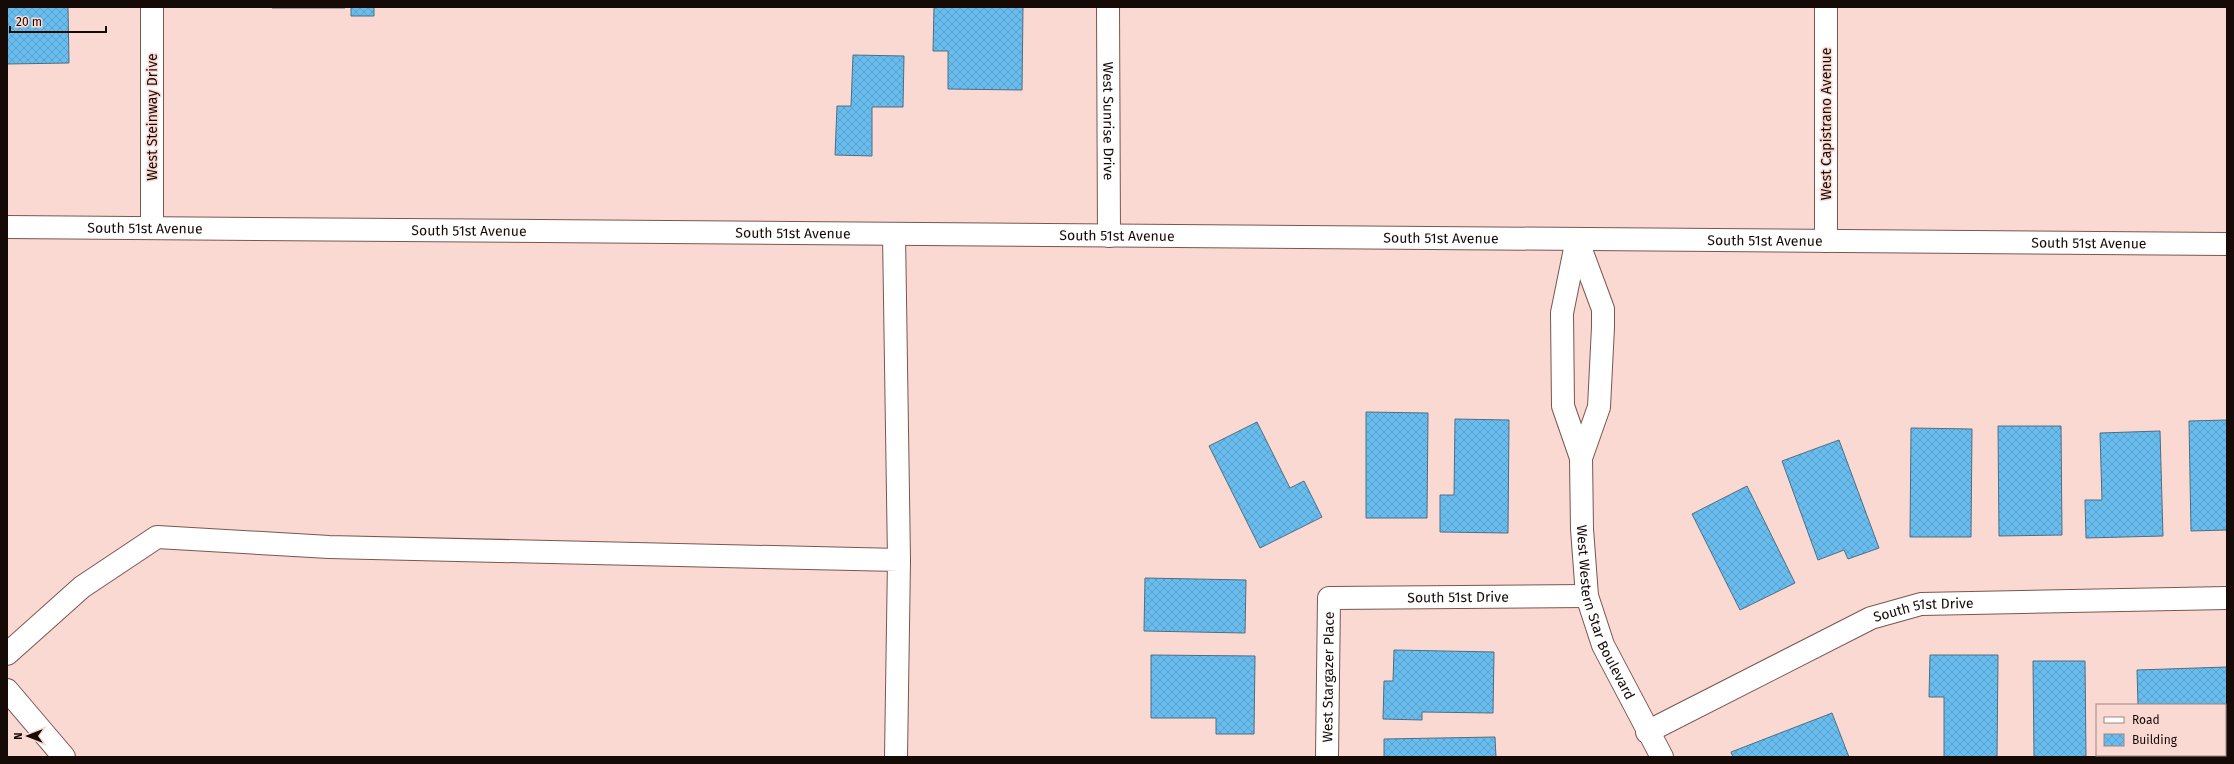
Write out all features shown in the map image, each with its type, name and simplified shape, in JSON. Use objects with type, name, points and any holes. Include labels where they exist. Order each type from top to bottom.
[{"type":"street","name":"West Steinway Drive","points":[[152,7],[152,227]]},
{"type":"street","name":"West Sunrise Drive","points":[[1108,7],[1108,236]]},
{"type":"street","name":"West Capistrano Avenue","points":[[1826,7],[1826,241]]},
{"type":"street","name":"South 51st Avenue","points":[[7,227],[2227,244]]},
{"type":"street","points":[[894,234],[899,560],[896,757]]},
{"type":"street","name":"West Western Star Boulevard","points":[[1577,239],[1562,312],[1563,406],[1582,458]]},
{"type":"street","name":"West Western Star Boulevard","points":[[1577,239],[1603,309],[1599,407],[1582,458],[1582,529],[1587,596],[1603,645],[1647,732],[1662,757]]},
{"type":"street","points":[[7,654],[82,587],[157,537],[329,547],[899,560]]},
{"type":"street","name":"South 51st Drive","points":[[1329,598],[1587,596]]},
{"type":"street","name":"West Stargazer Place","points":[[1327,757],[1329,598]]},
{"type":"street","name":"South 51st Drive","points":[[1647,732],[1871,618],[1921,604],[2227,598]]},
{"type":"street","points":[[7,690],[64,757]]},
{"type":"building","points":[[7,7],[68,7],[69,63],[7,64]]},
{"type":"building","points":[[345,7],[345,8],[272,8]]},
{"type":"building","points":[[351,7],[374,7],[374,16],[351,16]]},
{"type":"building","points":[[934,7],[1023,7],[1022,90],[948,89],[948,51],[933,51]]},
{"type":"building","points":[[853,55],[904,56],[903,107],[872,107],[872,156],[835,155],[837,106],[851,106]]},
{"type":"building","points":[[1366,412],[1428,413],[1427,518],[1366,518]]},
{"type":"building","points":[[1455,419],[1509,420],[1508,533],[1440,532],[1440,495],[1454,495]]},
{"type":"building","points":[[2227,420],[2227,530],[2191,531],[2189,421]]},
{"type":"building","points":[[1257,422],[1290,488],[1304,481],[1322,517],[1260,548],[1209,446]]},
{"type":"building","points":[[1998,426],[2061,426],[2062,535],[1999,536]]},
{"type":"building","points":[[1911,428],[1972,429],[1971,537],[1910,537]]},
{"type":"building","points":[[2160,431],[2163,536],[2086,538],[2085,500],[2102,500],[2100,433]]},
{"type":"building","points":[[1839,440],[1879,548],[1848,559],[1844,550],[1818,560],[1782,461]]},
{"type":"building","points":[[1747,486],[1795,583],[1740,610],[1692,514]]},
{"type":"building","points":[[1145,578],[1246,580],[1245,633],[1144,631]]},
{"type":"building","points":[[1394,650],[1494,652],[1493,713],[1422,712],[1422,720],[1383,719],[1384,681],[1393,681]]},
{"type":"building","points":[[1151,655],[1255,656],[1254,734],[1216,734],[1216,718],[1151,718]]},
{"type":"building","points":[[1930,655],[1998,655],[1997,757],[1944,757],[1944,697],[1929,697]]},
{"type":"building","points":[[2033,661],[2085,661],[2086,757],[2034,757]]},
{"type":"building","points":[[2227,667],[2227,723],[2226,704],[2138,704],[2137,670]]},
{"type":"building","points":[[1832,713],[1849,757],[1733,757],[1731,752]]},
{"type":"building","points":[[1495,737],[1496,757],[1384,757],[1384,739]]},
{"type":"building","points":[[2227,751],[2227,757],[2139,757],[2226,756]]}]
